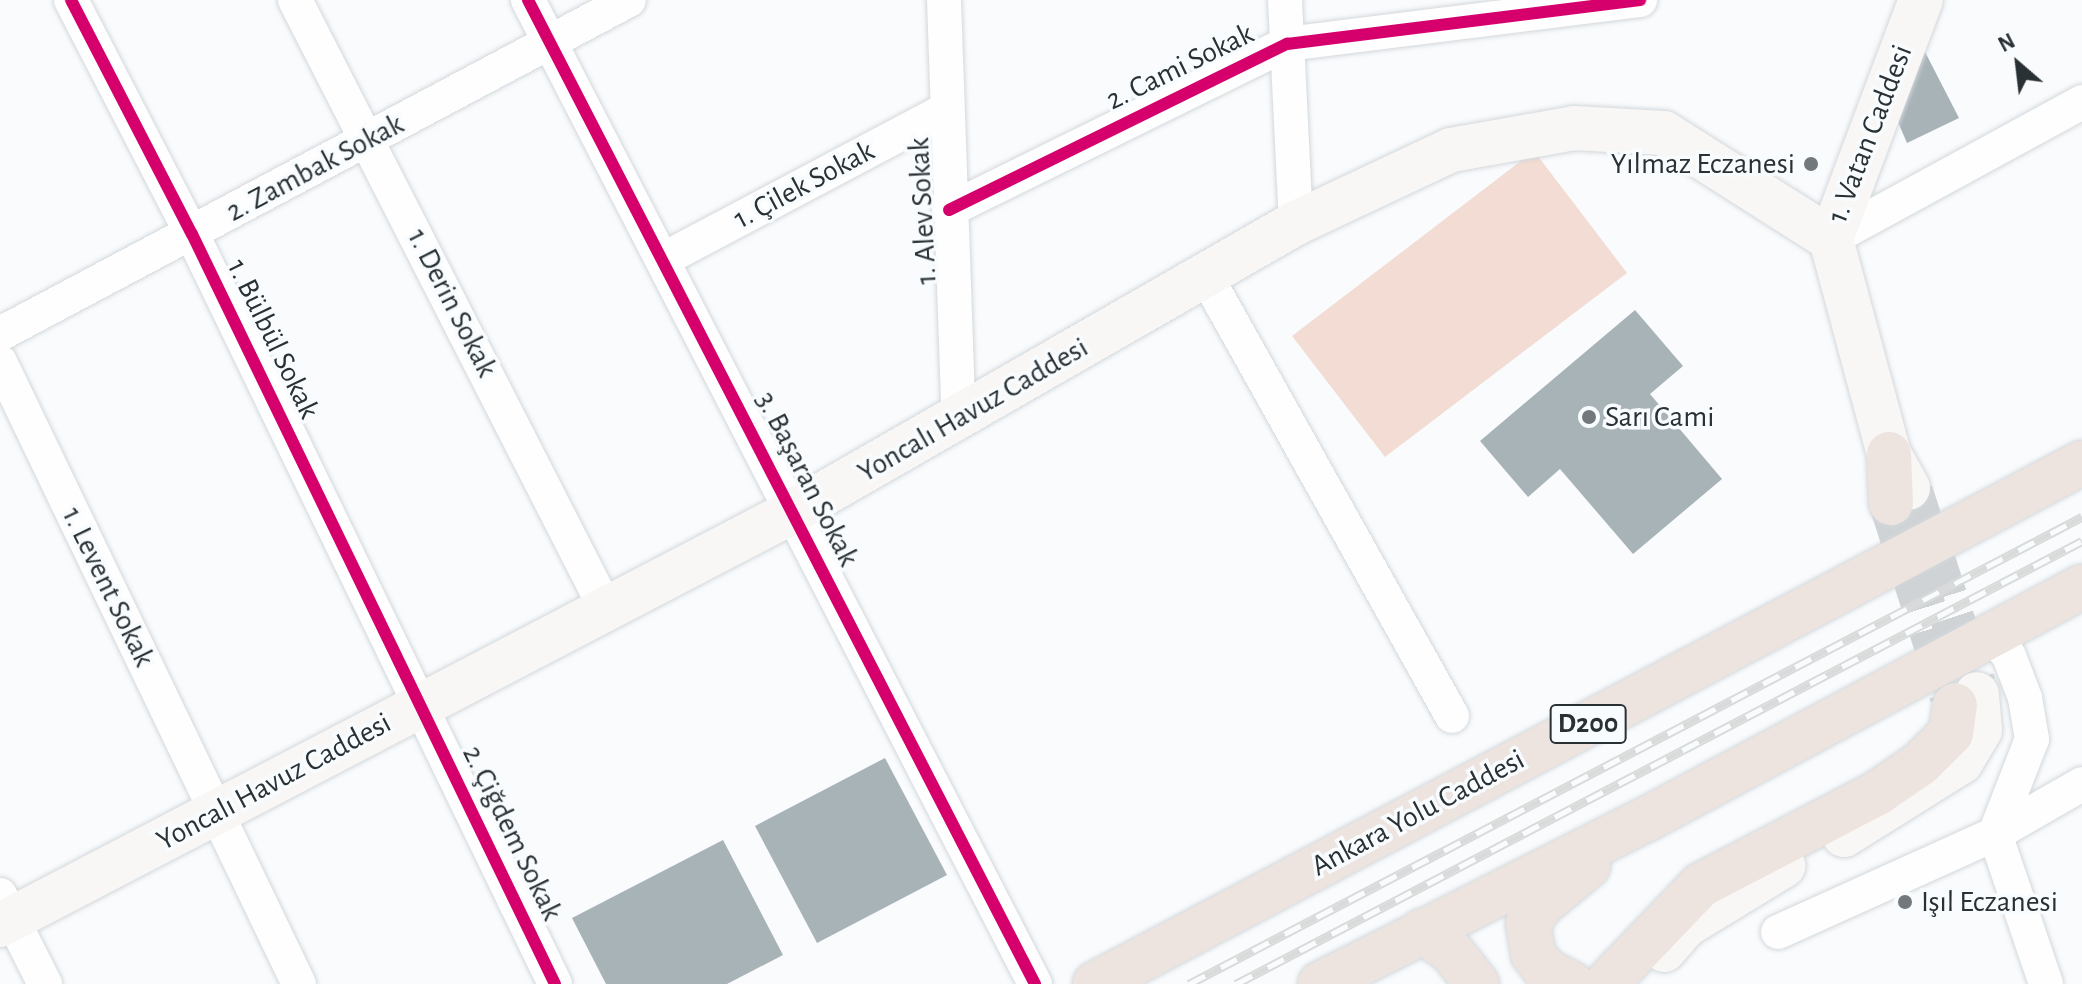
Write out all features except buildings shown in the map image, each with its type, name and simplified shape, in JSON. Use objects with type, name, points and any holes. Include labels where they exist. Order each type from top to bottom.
[{"type":"highway","points":[[1889,454],[1901,498]]},
{"type":"highway","name":"Ankara Yolu Caddesi","points":[[1095,984],[2082,463]]},
{"type":"highway","points":[[1320,984],[1450,955],[1647,819],[2082,587]]},
{"type":"highway","points":[[1619,981],[1701,885],[1876,794],[1920,764],[1951,733],[1966,700]]},
{"type":"highway","points":[[1572,984],[1546,971],[1533,954],[1528,923],[1542,904],[1647,819]]},
{"type":"highway","points":[[1450,955],[1508,984]]},
{"type":"main road","name":"1. Vatan Caddesi","points":[[1889,454],[1831,239],[1920,0]]},
{"type":"main road","name":"Yoncalı Havuz Caddesi","points":[[4,913],[216,812],[794,511],[959,420],[1296,223],[1451,150],[1574,128],[1664,133],[1831,239]]},
{"type":"street","name":"1. Bülbül Sokak","points":[[71,0],[192,234],[421,705]]},
{"type":"street","name":"1. Derin Sokak","points":[[295,0],[369,138],[606,609]]},
{"type":"street","name":"3. Başaran Sokak","points":[[528,0],[794,511],[1035,984]]},
{"type":"street","name":"2. Zambak Sokak","points":[[0,334],[629,0]]},
{"type":"street","points":[[1285,0],[1296,223]]},
{"type":"street","name":"2. Cami Sokak","points":[[949,210],[1287,44],[1640,0]]},
{"type":"street","name":"1. Alev Sokak","points":[[953,4],[945,110],[959,420]]},
{"type":"street","points":[[1831,239],[2082,102]]},
{"type":"street","name":"1. Çilek Sokak","points":[[664,259],[945,110]]},
{"type":"street","points":[[1206,276],[1452,716]]},
{"type":"street","name":"1. Levent Sokak","points":[[0,362],[299,984]]},
{"type":"street","points":[[1992,635],[2009,656],[2020,684],[2032,739],[1995,834],[2046,984]]},
{"type":"street","name":"2. Çiğdem Sokak","points":[[421,705],[555,984]]},
{"type":"street","points":[[1778,932],[1995,834],[2082,784]]},
{"type":"street","points":[[4,913],[45,984]]},
{"type":"shaded area","points":[[1534,151],[1627,273],[1385,457],[1292,336]]},
{"type":"tunnel","points":[[1911,492],[1974,685]]},
{"type":"tunnel","points":[[1891,503],[1952,696]]},
{"type":"railway","points":[[1189,984],[2082,517]]},
{"type":"railway","points":[[1236,984],[2082,541]]},
{"type":"cycle path","points":[[71,0],[192,234],[555,984]]},
{"type":"cycle path","points":[[528,0],[1035,984]]},
{"type":"cycle path","points":[[949,210],[1287,44],[1640,0]]},
{"type":"place","name":"Yılmaz Eczanesi","points":[[1811,164]]},
{"type":"place","name":"Sarı Cami","points":[[1589,417]]},
{"type":"place","name":"Işıl Eczanesi","points":[[1905,902]]}]
